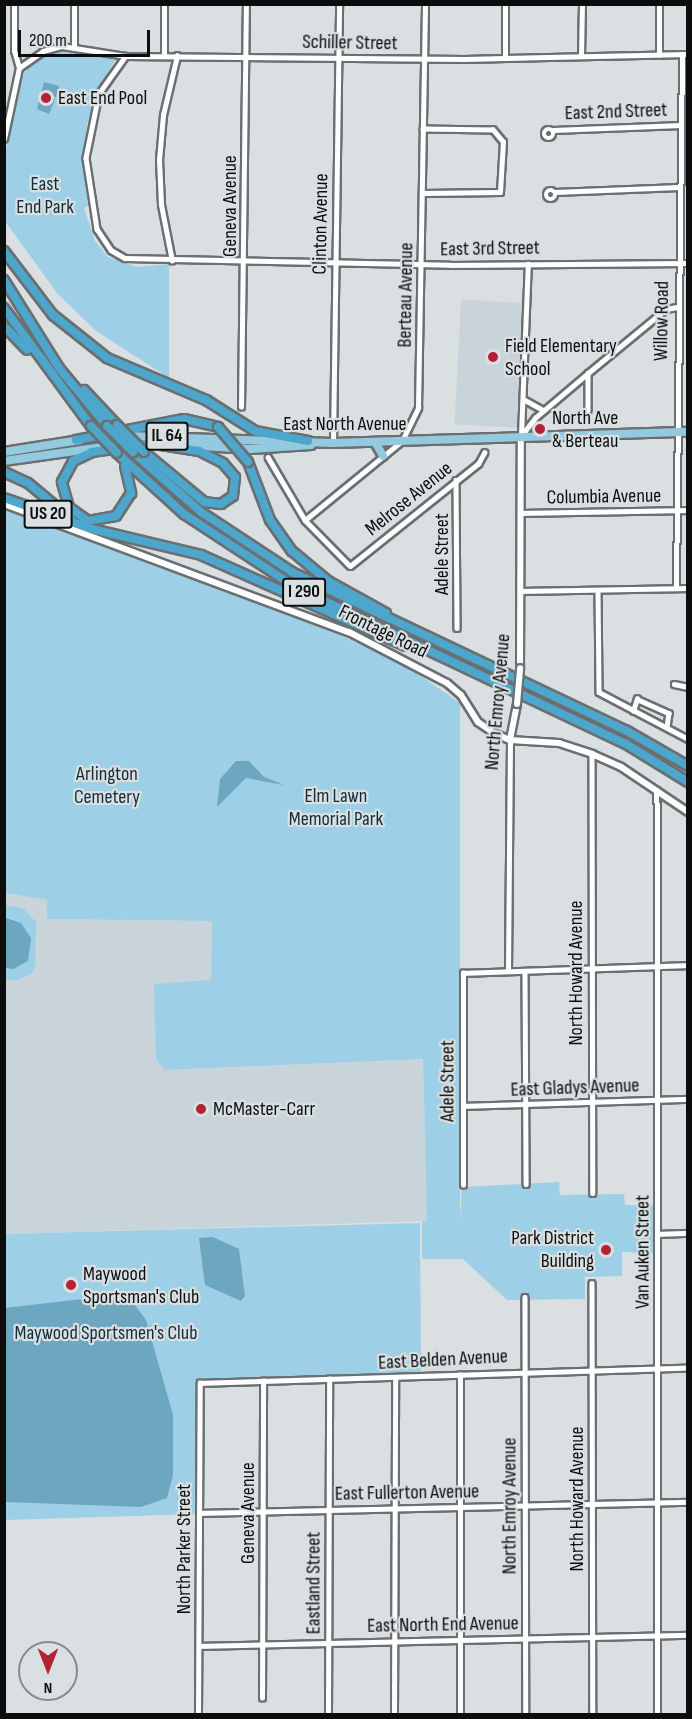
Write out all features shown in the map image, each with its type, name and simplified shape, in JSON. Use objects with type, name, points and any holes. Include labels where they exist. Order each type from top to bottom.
[{"type":"highway","points":[[4,251],[53,315],[107,358],[206,400],[255,431],[308,441]]},
{"type":"highway","name":"I 290","points":[[4,280],[30,324],[107,426],[195,507],[258,552],[327,591],[627,731],[687,766]]},
{"type":"highway","name":"I 290","points":[[4,308],[63,393],[124,463],[184,514],[263,569],[626,744],[687,782]]},
{"type":"highway","points":[[30,324],[117,425],[146,448],[204,502],[221,504],[233,496],[235,477],[223,463],[199,451],[162,445]]},
{"type":"highway","points":[[4,326],[63,393]]},
{"type":"highway","points":[[76,441],[183,419],[218,427],[248,462],[270,520],[292,551],[328,581],[431,639]]},
{"type":"highway","points":[[124,463],[131,493],[122,512],[96,522],[74,513],[62,488],[73,461],[92,452],[146,448]]},
{"type":"highway","points":[[4,472],[28,483],[64,514],[92,529]]},
{"type":"highway","name":"US 20","points":[[4,498],[92,529],[201,555],[505,686]]},
{"type":"main road","name":"East North Avenue","points":[[4,461],[162,445],[251,449],[333,443],[687,432]]},
{"type":"main road","name":"East North Avenue","points":[[4,452],[76,441],[150,436],[333,443]]},
{"type":"main road","points":[[375,442],[383,456]]},
{"type":"main road","points":[[4,446],[61,443]]},
{"type":"street","points":[[4,139],[19,68],[14,51],[14,4]]},
{"type":"street","points":[[74,4],[74,46]]},
{"type":"street","points":[[164,4],[164,56]]},
{"type":"street","name":"Geneva Avenue","points":[[241,407],[246,4]]},
{"type":"street","name":"Clinton Avenue","points":[[333,443],[339,4]]},
{"type":"street","name":"Berteau Avenue","points":[[305,520],[402,441],[419,402],[425,4]]},
{"type":"street","points":[[505,4],[505,58]]},
{"type":"street","points":[[581,56],[582,4]]},
{"type":"street","points":[[659,4],[659,55]]},
{"type":"street","name":"Schiller Street","points":[[19,68],[48,49],[74,46],[126,56],[425,59],[685,54]]},
{"type":"street","name":"Willow Road","points":[[676,588],[675,432],[679,187],[685,54]]},
{"type":"street","name":"East 3rd Street","points":[[126,56],[108,77],[96,102],[87,138],[86,178],[94,218],[105,244],[124,258],[172,261],[422,264],[687,263]]},
{"type":"street","points":[[172,261],[161,205],[159,160],[177,56]]},
{"type":"street","name":"East 2nd Street","points":[[553,130],[681,125]]},
{"type":"street","points":[[423,129],[493,130],[503,142],[500,192],[423,193]]},
{"type":"street","points":[[680,156],[687,156]]},
{"type":"street","points":[[555,192],[679,187]]},
{"type":"street","points":[[521,436],[525,400],[528,264]]},
{"type":"street","points":[[521,436],[546,408],[666,309],[677,307]]},
{"type":"street","points":[[588,374],[588,410]]},
{"type":"street","points":[[525,400],[532,408],[546,408]]},
{"type":"street","name":"North Emroy Avenue","points":[[507,971],[510,740],[518,704],[520,668],[521,436]]},
{"type":"street","name":"Melrose Avenue","points":[[305,520],[350,566],[456,480],[484,453]]},
{"type":"street","points":[[268,457],[305,520]]},
{"type":"street","name":"Adele Street","points":[[456,480],[457,628]]},
{"type":"street","name":"Frontage Road","points":[[4,504],[291,608],[393,652],[454,688],[478,722],[510,740],[559,743],[592,754],[657,790],[687,812]]},
{"type":"street","name":"Columbia Avenue","points":[[521,513],[687,510]]},
{"type":"street","points":[[521,591],[687,588]]},
{"type":"street","points":[[598,591],[599,685],[602,697],[667,727],[687,739]]},
{"type":"street","points":[[674,684],[687,687]]},
{"type":"street","points":[[633,711],[637,699],[669,713],[667,727]]},
{"type":"street","name":"North Howard Avenue","points":[[592,754],[590,968],[593,1193]]},
{"type":"street","name":"Van Auken Street","points":[[657,790],[658,1714]]},
{"type":"street","points":[[507,971],[687,965]]},
{"type":"street","name":"Adele Street","points":[[463,1185],[463,973],[507,971]]},
{"type":"street","points":[[525,971],[526,1184]]},
{"type":"street","name":"East Gladys Avenue","points":[[463,1106],[687,1100]]},
{"type":"street","points":[[658,1234],[687,1233]]},
{"type":"street","name":"North Howard Avenue","points":[[591,1283],[593,1714]]},
{"type":"street","name":"North Emroy Avenue","points":[[525,1297],[526,1714]]},
{"type":"street","name":"East Belden Avenue","points":[[200,1383],[395,1378],[526,1371],[687,1368]]},
{"type":"street","points":[[460,1375],[460,1714]]},
{"type":"street","points":[[394,1714],[395,1378]]},
{"type":"street","name":"Eastland Street","points":[[328,1714],[329,1379]]},
{"type":"street","name":"Geneva Avenue","points":[[262,1698],[263,1381]]},
{"type":"street","name":"North Parker Street","points":[[198,1714],[200,1383]]},
{"type":"street","name":"East Fullerton Avenue","points":[[200,1513],[687,1502]]},
{"type":"street","name":"East North End Avenue","points":[[199,1646],[687,1635]]},
{"type":"shaded area","name":"East End Pool","points":[[44,82],[59,86],[56,97],[45,95],[55,99],[49,114],[37,109]]},
{"type":"shaded area","name":"Field Elementary School","points":[[461,300],[526,303],[519,428],[455,424]]},
{"type":"shaded area","points":[[236,761],[249,761],[264,777],[284,785],[246,778],[217,807],[220,779]]},
{"type":"shaded area","points":[[4,893],[47,900],[48,919],[212,921],[211,981],[155,984],[165,1070],[423,1059],[427,1221],[5,1234]]},
{"type":"shaded area","points":[[6,918],[21,923],[31,938],[28,961],[13,969],[5,968]]},
{"type":"shaded area","points":[[213,1237],[239,1249],[245,1296],[241,1301],[205,1285],[199,1238]]},
{"type":"shaded area","points":[[117,1295],[129,1297],[146,1320],[173,1415],[173,1475],[167,1498],[141,1507],[5,1502],[5,1308]]},
{"type":"green space","name":"East End Park","points":[[61,48],[115,60],[101,84],[87,124],[83,167],[88,206],[84,208],[95,241],[108,257],[138,267],[169,264],[169,378],[96,331],[57,293],[5,221],[4,159],[20,79],[36,58]]},
{"type":"green space","points":[[4,507],[332,631],[409,668],[460,703],[460,1220],[462,1187],[559,1182],[560,1195],[624,1194],[625,1205],[653,1205],[654,1253],[622,1252],[622,1276],[585,1277],[585,1299],[507,1300],[463,1259],[422,1259],[422,1221],[427,1221],[423,1059],[165,1070],[156,1059],[154,984],[211,980],[212,921],[47,919],[47,900],[5,893]]},
{"type":"green space","points":[[4,905],[23,908],[36,922],[35,967],[32,974],[17,980],[5,980]]},
{"type":"green space","name":"Maywood Sportsmen's Club","points":[[420,1223],[421,1375],[196,1380],[195,1514],[5,1520],[5,1234]]},
{"type":"place","name":"East End Pool","points":[[46,98]]},
{"type":"place","name":"Field Elementary School","points":[[493,357]]},
{"type":"place","name":"North Ave & Berteau","points":[[540,429]]},
{"type":"place","name":"McMaster-Carr","points":[[201,1109]]},
{"type":"place","name":"Park District Building","points":[[606,1250]]},
{"type":"place","name":"Maywood Sportsman's Club","points":[[71,1285]]},
{"type":"park label","name":"Arlington Cemetery","points":[[107,786]]},
{"type":"park label","name":"Elm Lawn Memorial Park","points":[[336,808]]}]
